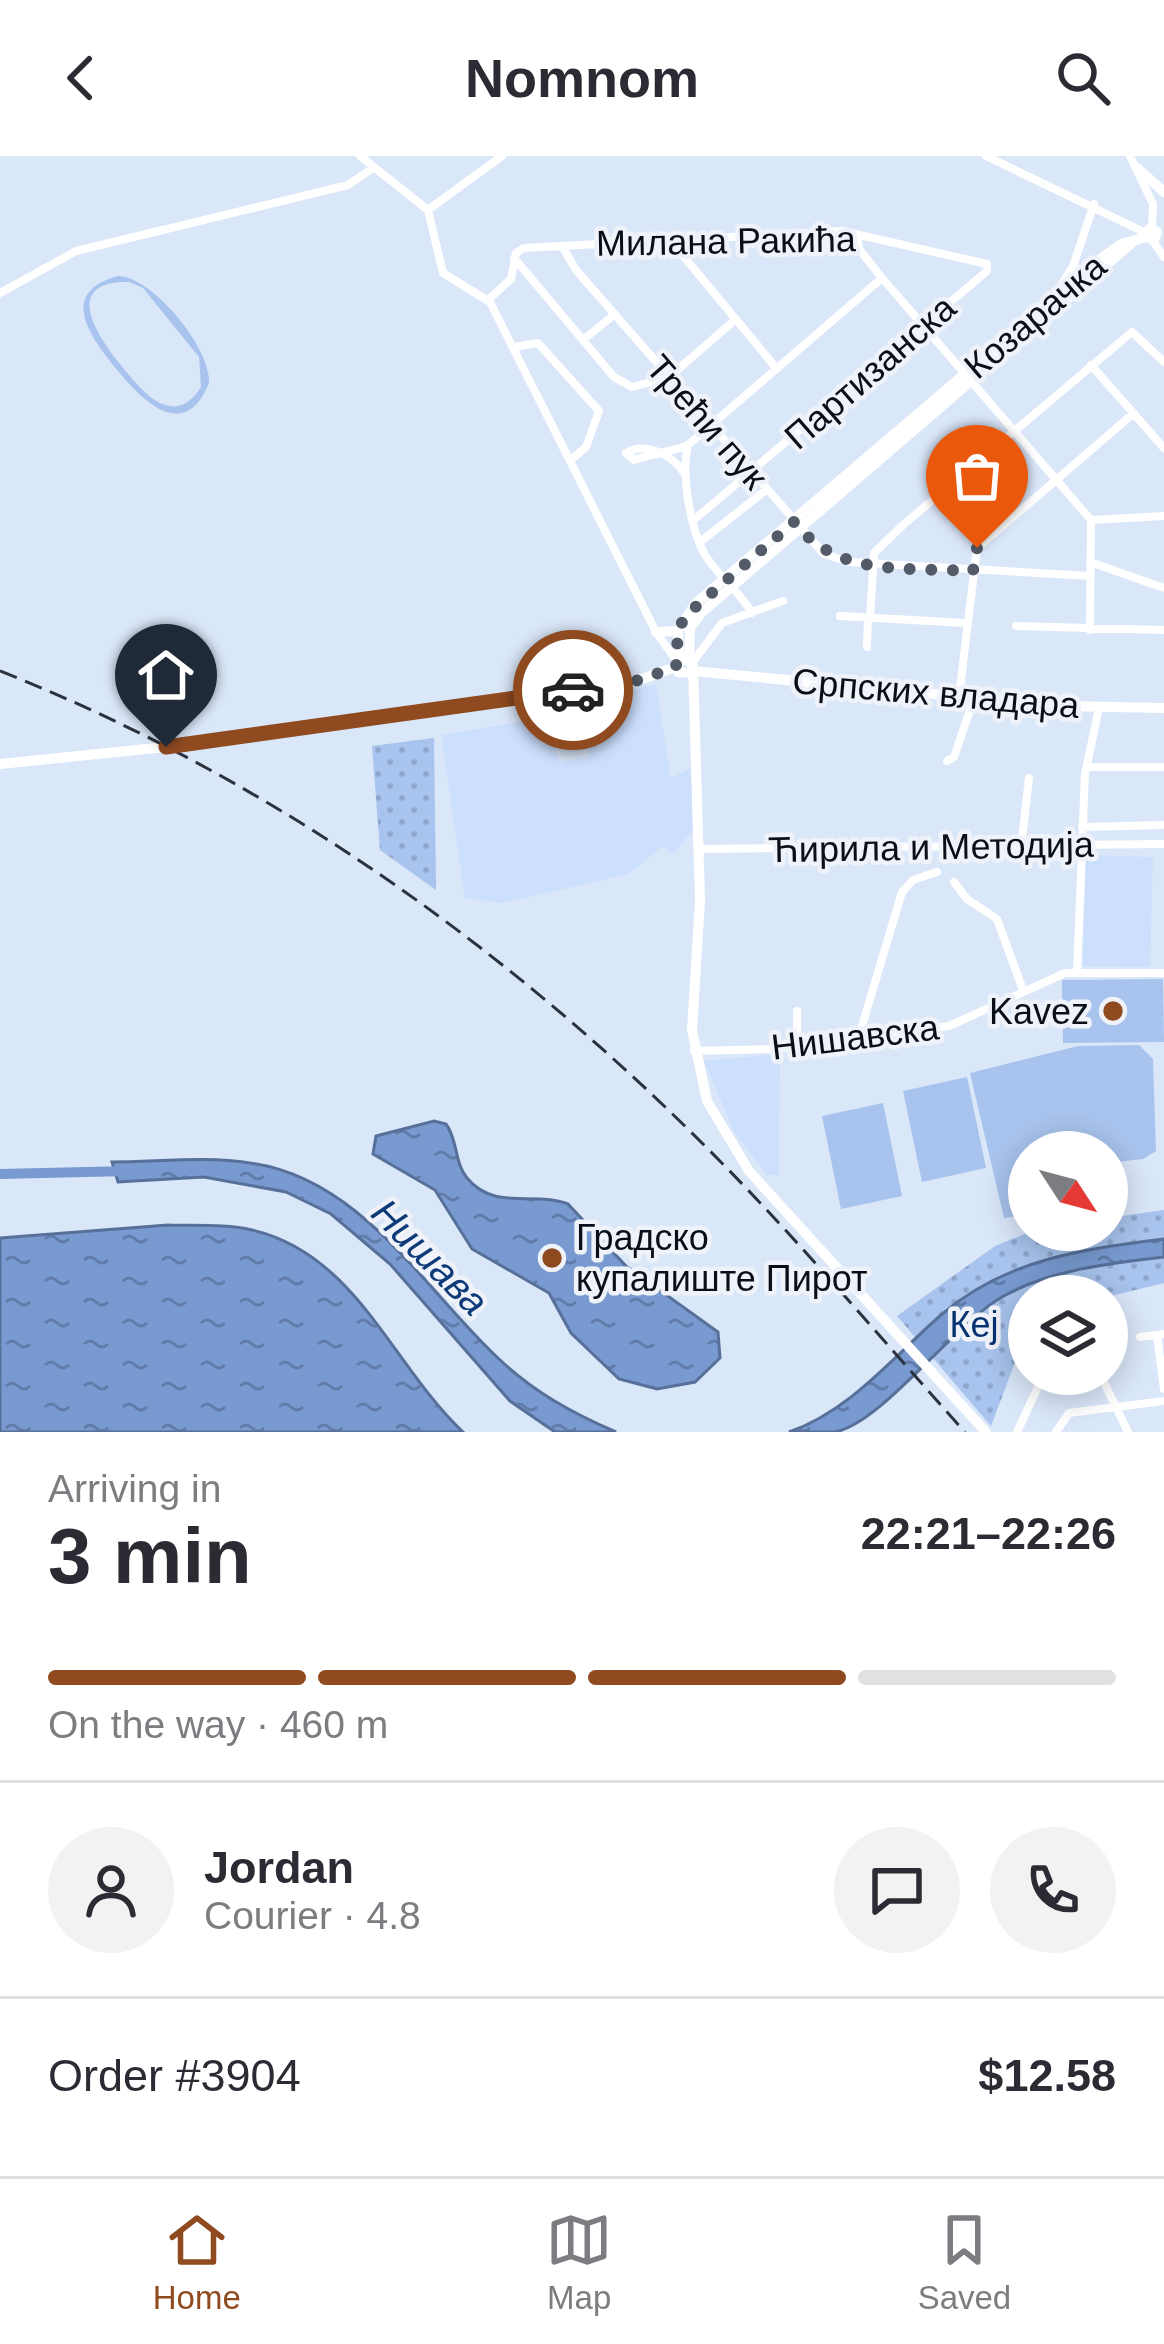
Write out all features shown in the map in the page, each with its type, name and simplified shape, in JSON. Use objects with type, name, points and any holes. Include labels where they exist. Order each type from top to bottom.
[{"type":"street","points":[[360,156],[428,210],[443,273],[488,299],[656,632],[685,667]]},
{"type":"street","points":[[428,210],[502,156]]},
{"type":"street","points":[[986,156],[1014,160],[1150,234],[1164,257]]},
{"type":"street","points":[[1130,156],[1153,204],[1150,234]]},
{"type":"street","points":[[0,292],[76,251],[348,185],[374,167]]},
{"type":"street","points":[[1138,168],[1164,192]]},
{"type":"street","points":[[1054,299],[1074,264],[1094,204]]},
{"type":"street","points":[[856,234],[860,249],[881,278],[1091,520],[1090,630]]},
{"type":"street","name":"Милана Ракића","points":[[514,258],[524,248],[856,234],[984,262],[988,268]]},
{"type":"street","name":"Козарачка","points":[[970,377],[1121,244],[1150,234]]},
{"type":"street","name":"Козарачка","points":[[678,631],[690,610],[729,583],[970,377],[1150,234]]},
{"type":"street","points":[[670,240],[777,369]]},
{"type":"street","name":"Трећи пук","points":[[562,246],[796,526],[831,557],[874,564],[1090,576]]},
{"type":"street","points":[[488,299],[511,279],[514,258]]},
{"type":"street","points":[[514,258],[627,386],[648,387],[669,377],[735,320]]},
{"type":"street","name":"Партизанска","points":[[695,519],[753,475],[988,268]]},
{"type":"street","points":[[685,474],[661,452],[688,445],[881,278]]},
{"type":"street","points":[[583,340],[615,314]]},
{"type":"street","points":[[867,647],[876,550],[1130,334],[1164,362]]},
{"type":"street","points":[[515,347],[538,343],[599,411],[586,447],[571,460]]},
{"type":"street","points":[[1091,365],[1164,448]]},
{"type":"street","points":[[959,697],[980,545],[1134,413]]},
{"type":"street","points":[[688,445],[685,474],[700,542],[752,614]]},
{"type":"street","points":[[700,542],[766,490]]},
{"type":"street","points":[[1091,520],[1164,516]]},
{"type":"street","points":[[1090,562],[1164,588]]},
{"type":"street","name":"Козарачка","points":[[685,667],[692,625],[729,583]]},
{"type":"street","name":"Српских владара","points":[[685,667],[722,623],[783,601]]},
{"type":"street","points":[[840,616],[966,623]]},
{"type":"street","points":[[1016,626],[1164,630]]},
{"type":"street","points":[[656,632],[678,631],[690,689],[698,849],[694,1051],[713,1117],[734,1150],[986,1432]]},
{"type":"street","name":"Српских владара","points":[[0,764],[166,747],[657,675],[685,667],[959,697],[1164,708]]},
{"type":"street","points":[[946,761],[954,757],[974,698]]},
{"type":"street","points":[[1077,972],[1082,827],[1099,708]]},
{"type":"street","points":[[1088,767],[1164,767]]},
{"type":"street","points":[[1021,848],[1029,778]]},
{"type":"street","points":[[1082,827],[1164,825]]},
{"type":"street","name":"Ћирила и Методија","points":[[698,849],[1164,844]]},
{"type":"street","points":[[859,1036],[902,892],[914,880],[937,872]]},
{"type":"street","points":[[954,881],[967,899],[997,919],[1023,990]]},
{"type":"street","name":"Нишавска","points":[[694,1051],[797,1045],[954,1025],[1023,990],[1077,972],[1164,973]]},
{"type":"street","points":[[797,1011],[797,1045]]},
{"type":"street","points":[[1140,1337],[1160,1334],[1164,1389]]},
{"type":"street","points":[[1017,1432],[1034,1395]]},
{"type":"street","points":[[1110,1395],[1128,1432]]},
{"type":"street","points":[[1060,1428],[1070,1412],[1164,1401]]},
{"type":"shaded area","points":[[656,685],[671,778],[691,768],[695,828],[672,855],[663,846],[629,874],[502,903],[465,898],[441,735],[548,717],[559,762],[589,757],[576,700]]},
{"type":"shaded area","points":[[1086,855],[1153,857],[1150,967],[1083,966]]},
{"type":"shaded area","points":[[780,1054],[779,1175],[767,1175],[734,1132],[704,1061]]},
{"type":"green space","points":[[118,276],[132,279],[163,301],[190,334],[201,352],[209,383],[188,411],[175,414],[151,403],[98,345],[84,305],[99,284]],"holes":[[[129,282],[143,288],[199,357],[201,387],[179,406],[158,402],[138,385],[102,340],[90,312],[95,291],[108,284]]]},
{"type":"green space","points":[[434,738],[436,890],[380,850],[372,746]]},
{"type":"green space","name":"Kavez","points":[[1163,979],[1164,1042],[1063,1043],[1062,980]]},
{"type":"green space","points":[[1139,1045],[1153,1059],[1156,1151],[1128,1161],[1128,1131],[1008,1131],[1008,1217],[1004,1218],[970,1073],[1078,1046]]},
{"type":"green space","points":[[967,1077],[986,1168],[922,1182],[903,1091]]},
{"type":"green space","points":[[883,1103],[902,1196],[841,1209],[822,1116]]},
{"type":"green space","name":"Кеј","points":[[1164,1210],[1164,1283],[1128,1292],[1128,1275],[1008,1275],[1008,1381],[991,1426],[897,1316],[1008,1241],[1008,1251],[1128,1251],[1128,1215]]},
{"type":"water","name":"Градско купалиште Пирот","points":[[434,1121],[446,1124],[463,1172],[478,1188],[502,1197],[568,1204],[626,1266],[718,1332],[720,1358],[695,1382],[657,1389],[619,1379],[571,1333],[549,1293],[472,1249],[435,1190],[373,1154],[376,1136]]},
{"type":"water","points":[[112,1162],[250,1163],[289,1173],[325,1190],[388,1240],[512,1371],[554,1401],[616,1432],[555,1432],[510,1401],[390,1264],[331,1214],[286,1192],[204,1177],[118,1182]]},
{"type":"water","points":[[168,1225],[252,1230],[288,1243],[319,1262],[370,1315],[463,1432],[0,1432],[0,1238]]},
{"type":"water","points":[[1164,1239],[1164,1257],[1057,1275],[1008,1275],[1008,1294],[983,1310],[874,1411],[835,1432],[789,1432],[851,1397],[941,1315],[992,1281],[1019,1269],[1075,1253],[1128,1251],[1128,1244]]},
{"type":"waterway","name":"Нишава","points":[[0,1174],[129,1171]]},
{"type":"railway","points":[[0,671],[99,714],[289,815],[466,937],[550,1004],[709,1150],[965,1432]]},
{"type":"way so far","points":[[573,690],[636,681],[676,667],[678,631],[685,616],[794,522],[818,549],[849,562],[973,571],[977,548]]},
{"type":"place","name":"Kavez","points":[[1113,1011]]},
{"type":"place","name":"Градско купалиште Пирот","points":[[552,1258]]},
{"type":"route","points":[[166,747],[573,690]]}]
